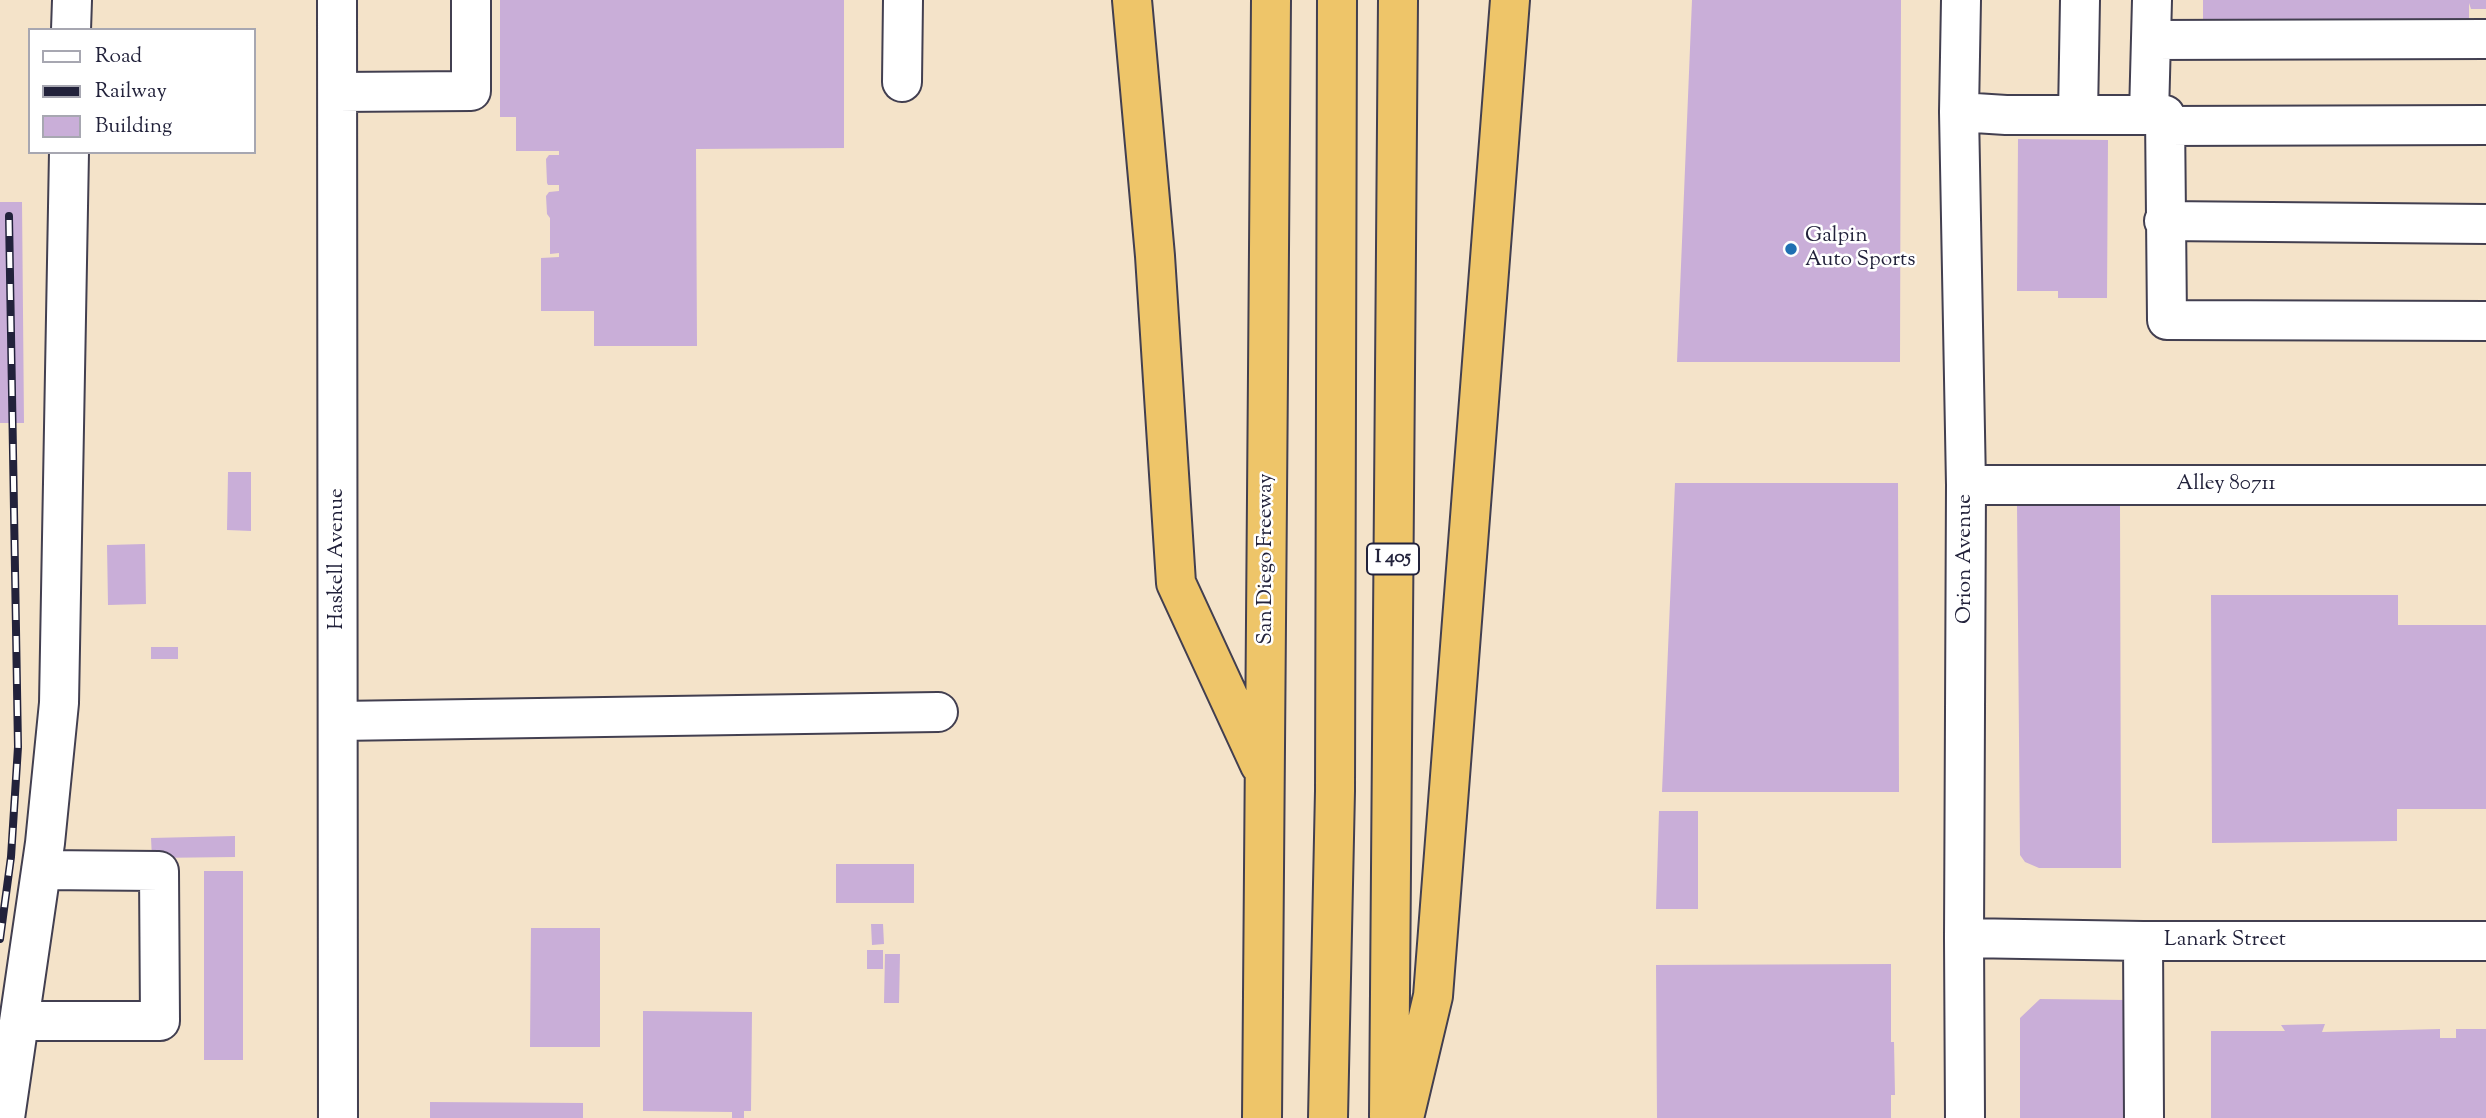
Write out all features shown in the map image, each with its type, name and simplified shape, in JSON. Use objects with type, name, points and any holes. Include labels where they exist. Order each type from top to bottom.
[{"type":"highway","points":[[1132,0],[1155,256],[1176,583],[1265,776]]},
{"type":"highway","name":"San Diego Freeway","points":[[1262,1118],[1271,0]]},
{"type":"highway","points":[[1305,1118],[1315,0]]},
{"type":"highway","points":[[1328,1118],[1335,792],[1337,0]]},
{"type":"highway","name":"I 405","points":[[1389,1118],[1398,0]]},
{"type":"highway","points":[[1404,1118],[1433,996],[1510,0]]},
{"type":"street","points":[[71,28],[72,0]]},
{"type":"street","name":"Haskell Avenue","points":[[337,0],[338,1118]]},
{"type":"street","points":[[338,92],[471,91],[471,0]]},
{"type":"street","points":[[902,82],[903,0]]},
{"type":"street","name":"Orion Avenue","points":[[1961,0],[1959,112],[1966,485],[1965,1118]]},
{"type":"street","points":[[2078,115],[2080,0]]},
{"type":"street","points":[[2151,0],[2167,320],[2486,321]]},
{"type":"street","points":[[2151,40],[2486,39]]},
{"type":"street","points":[[1959,112],[2157,120],[2486,125]]},
{"type":"street","points":[[5,1118],[41,870],[59,703],[69,154]]},
{"type":"street","points":[[2164,221],[2486,225]]},
{"type":"street","name":"Alley 80711","points":[[1966,485],[2486,485]]},
{"type":"street","points":[[338,721],[938,712]]},
{"type":"street","points":[[19,1021],[160,1021],[159,871],[41,870]]},
{"type":"street","name":"Lanark Street","points":[[1964,938],[2486,941]]},
{"type":"street","points":[[2143,941],[2144,1118]]},
{"type":"building","points":[[500,0],[844,0],[844,148],[696,149],[697,346],[594,346],[594,311],[541,311],[541,258],[559,257],[559,253],[550,254],[550,218],[547,214],[546,196],[549,192],[559,191],[559,185],[547,183],[546,159],[549,155],[559,155],[559,151],[516,151],[516,117],[500,117]]},
{"type":"building","name":"Galpin Auto Sports","points":[[1692,0],[1901,0],[1900,362],[1677,362]]},
{"type":"building","points":[[2203,0],[2486,0],[2486,9],[2471,9],[2469,3],[2469,22],[2203,22]]},
{"type":"building","points":[[2018,139],[2108,140],[2107,298],[2058,298],[2058,291],[2017,291]]},
{"type":"building","points":[[0,202],[22,202],[24,423],[0,423]]},
{"type":"building","points":[[228,472],[251,472],[251,531],[227,530]]},
{"type":"building","points":[[1675,483],[1898,483],[1899,792],[1662,792]]},
{"type":"building","points":[[2017,505],[2120,505],[2121,868],[2039,868],[2025,862],[2020,855]]},
{"type":"building","points":[[145,544],[146,604],[108,605],[107,545]]},
{"type":"building","points":[[2211,595],[2398,595],[2398,625],[2486,625],[2486,809],[2397,809],[2397,841],[2212,843]]},
{"type":"building","points":[[151,647],[178,647],[178,659],[151,659]]},
{"type":"building","points":[[1659,811],[1698,811],[1698,909],[1656,909]]},
{"type":"building","points":[[235,836],[235,857],[152,858],[151,838]]},
{"type":"building","points":[[836,864],[914,864],[914,903],[836,903]]},
{"type":"building","points":[[204,871],[243,871],[243,1060],[204,1060]]},
{"type":"building","points":[[871,924],[883,924],[884,944],[872,945]]},
{"type":"building","points":[[531,928],[600,928],[600,1047],[530,1047]]},
{"type":"building","points":[[867,950],[883,950],[883,969],[867,969]]},
{"type":"building","points":[[885,954],[900,954],[899,1003],[884,1003]]},
{"type":"building","points":[[1891,964],[1891,1042],[1894,1042],[1895,1095],[1891,1095],[1891,1118],[1657,1118],[1656,965]]},
{"type":"building","points":[[2040,999],[2126,1000],[2126,1118],[2020,1118],[2020,1018]]},
{"type":"building","points":[[643,1011],[752,1012],[751,1111],[744,1111],[744,1118],[732,1118],[732,1112],[643,1111]]},
{"type":"building","points":[[2325,1024],[2322,1032],[2440,1029],[2440,1038],[2456,1038],[2456,1029],[2486,1029],[2486,1118],[2211,1118],[2211,1031],[2285,1031],[2281,1025]]},
{"type":"building","points":[[430,1102],[583,1103],[583,1118],[430,1118]]},
{"type":"railway","points":[[0,939],[11,857],[18,747],[9,216]]},
{"type":"place","name":"Galpin Auto Sports","points":[[1791,249]]}]
